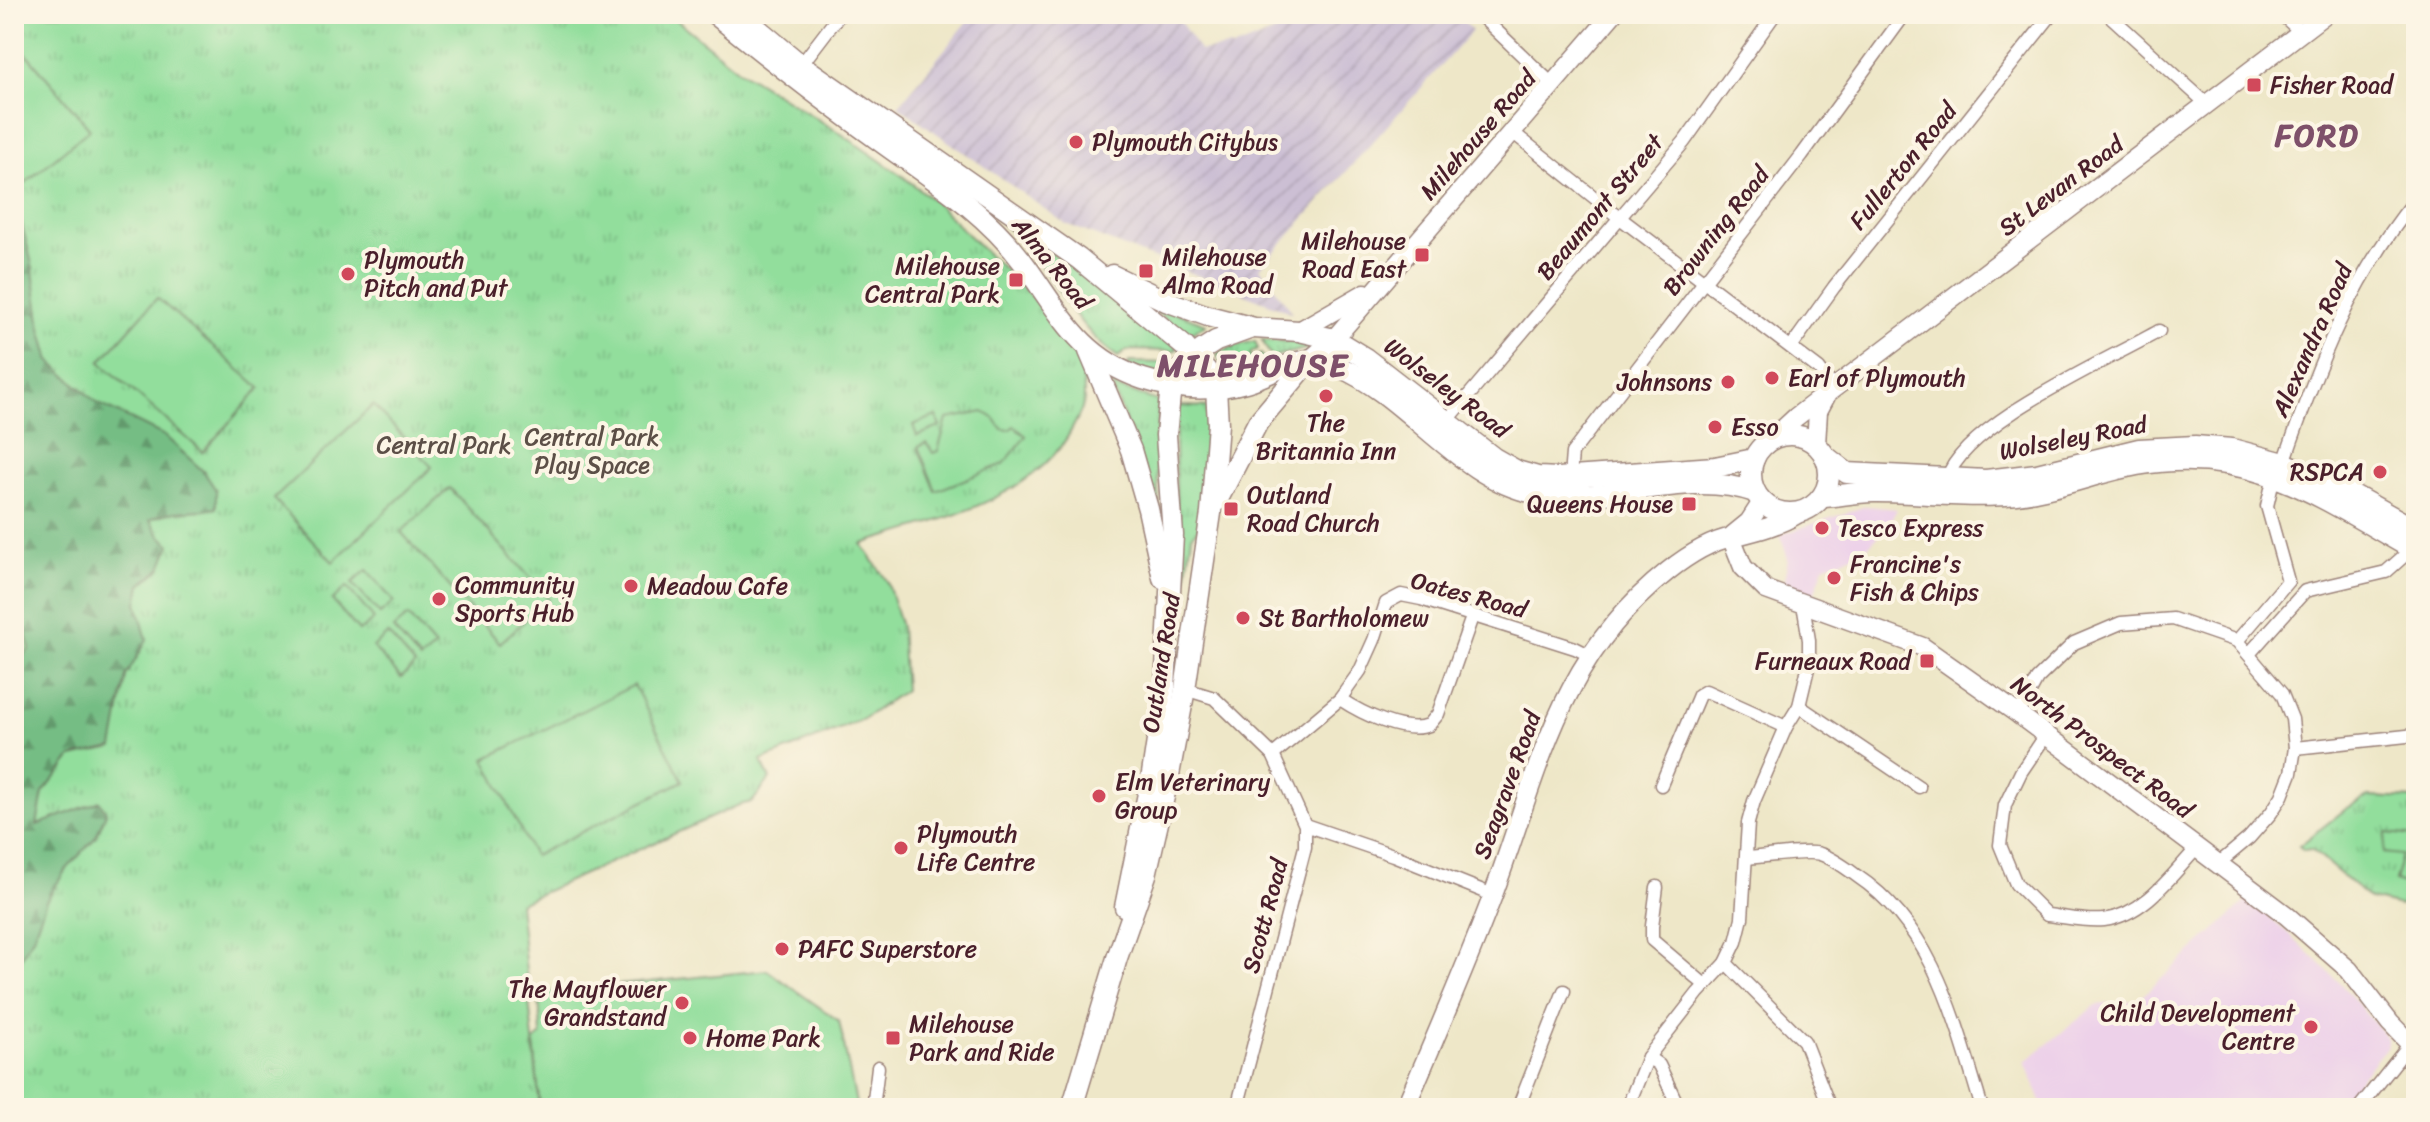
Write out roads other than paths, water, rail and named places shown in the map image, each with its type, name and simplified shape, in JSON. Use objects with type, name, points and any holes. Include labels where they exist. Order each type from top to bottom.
[{"type":"main road","name":"Alma Road","points":[[715,14],[795,79],[971,208],[1021,260],[1043,294],[1089,351],[1142,379],[1172,387],[1216,388],[1194,356],[1079,259],[801,65],[740,14]]},
{"type":"main road","name":"Alma Road","points":[[1079,259],[1166,301],[1254,328]]},
{"type":"main road","name":"Outland Road","points":[[1117,958],[1165,688],[1173,535],[1166,435],[1172,387],[1194,356],[1216,341],[1254,328]]},
{"type":"main road","name":"Wolseley Road","points":[[1254,328],[1299,331],[1334,339],[1365,358],[1494,458],[1517,471],[1538,477],[1715,467],[1754,459]]},
{"type":"main road","name":"Outland Road","points":[[1089,351],[1131,450],[1148,509],[1168,605]]},
{"type":"main road","name":"Outland Road","points":[[1211,513],[1258,422],[1311,359]]},
{"type":"main road","name":"Wolseley Road","points":[[1311,359],[1340,367],[1370,383],[1480,470],[1506,484],[1535,493],[1589,495],[1715,483],[1759,497]]},
{"type":"main road","points":[[1216,388],[1249,381],[1290,363],[1311,359]]},
{"type":"main road","name":"Outland Road","points":[[1072,1108],[1117,958],[1146,875],[1185,689],[1211,513],[1218,424],[1216,388]]},
{"type":"main road","points":[[1790,435],[1804,437],[1820,450],[1829,469],[1829,484],[1823,497],[1813,507],[1786,514],[1773,510],[1759,497],[1751,476],[1754,459],[1770,441],[1790,435]]},
{"type":"main road","name":"Wolseley Road","points":[[1820,450],[1847,473],[1947,479],[1986,480],[2037,474],[2112,455],[2164,447],[2232,449],[2279,470]]},
{"type":"main road","name":"Wolseley Road","points":[[1823,497],[1873,492],[2006,495],[2116,469],[2162,462],[2227,465],[2279,470],[2330,482],[2415,544]]},
{"type":"main road","name":"Outland Road","points":[[1084,1108],[1090,1053]]},
{"type":"street","points":[[801,65],[840,14]]},
{"type":"street","points":[[1479,14],[1553,85]]},
{"type":"street","name":"Milehouse Road","points":[[1334,339],[1377,285],[1613,14]]},
{"type":"street","name":"Beaumont Street","points":[[1447,421],[1684,142],[1775,14]]},
{"type":"street","name":"Browning Road","points":[[1570,477],[1572,453],[1706,281],[1905,14]]},
{"type":"street","name":"Fullerton Road","points":[[1791,347],[1834,287],[2052,14]]},
{"type":"street","points":[[2108,14],[2208,105]]},
{"type":"street","points":[[2281,14],[2301,32]]},
{"type":"street","name":"St Levan Road","points":[[1770,441],[1796,417],[2325,14]]},
{"type":"street","points":[[1511,131],[1819,369],[1830,392],[1818,411],[1820,450]]},
{"type":"street","name":"Alexandra Road","points":[[2288,581],[2267,506],[2279,470],[2356,285],[2389,232],[2416,199]]},
{"type":"street","name":"Milehouse Road","points":[[1299,331],[1377,285]]},
{"type":"street","points":[[1947,479],[1952,463],[2013,412],[2054,386],[2159,331]]},
{"type":"street","name":"Outland Road","points":[[1311,359],[1334,339]]},
{"type":"street","points":[[1731,537],[1749,522],[1759,497]]},
{"type":"street","points":[[1731,537],[1784,522],[1799,513]]},
{"type":"street","name":"North Prospect Road","points":[[1731,537],[1743,567],[1756,582],[1781,597],[1923,647],[2018,714],[2286,915],[2349,970],[2414,1043]]},
{"type":"street","name":"Seagrave Road","points":[[1405,1108],[1456,992],[1548,738],[1564,699],[1589,655],[1617,617],[1661,577],[1702,548],[1731,537]]},
{"type":"street","points":[[2249,654],[2305,591],[2386,572],[2415,544]]},
{"type":"street","points":[[2237,641],[2288,581],[2305,591]]},
{"type":"street","name":"Oates Road","points":[[1273,755],[1340,699],[1360,671],[1386,603],[1393,597],[1401,595],[1421,599],[1589,655]]},
{"type":"street","points":[[1627,1108],[1648,1057],[1726,963],[1736,942],[1742,918],[1748,823],[1754,801],[1786,727],[1799,706],[1809,664],[1803,604]]},
{"type":"street","points":[[1340,699],[1355,709],[1410,729],[1429,725],[1438,714],[1472,617]]},
{"type":"street","points":[[2018,714],[2037,679],[2074,643],[2121,623],[2173,619],[2237,641],[2282,694],[2292,719],[2295,748],[2291,773],[2271,813],[2249,838],[2218,864]]},
{"type":"street","points":[[1185,689],[1214,698],[1273,755],[1305,825],[1393,855],[1493,895]]},
{"type":"street","points":[[1661,785],[1699,695],[1706,691],[1786,727]]},
{"type":"street","points":[[1799,706],[1919,787]]},
{"type":"street","points":[[2046,735],[2021,772],[2005,805],[2000,845],[2016,884],[2047,915],[2104,920],[2130,911],[2153,894],[2197,848]]},
{"type":"street","points":[[2295,748],[2416,735]]},
{"type":"street","name":"Scott Road","points":[[1237,1108],[1305,847],[1305,825]]},
{"type":"street","points":[[1747,858],[1818,853],[1875,888],[1892,905],[1932,963],[1949,1002],[1982,1108]]},
{"type":"street","points":[[1670,901],[1656,893],[1652,940],[1705,985]]},
{"type":"street","points":[[1726,963],[1804,1041],[1830,1108]]},
{"type":"street","points":[[1518,1108],[1564,991]]},
{"type":"street","points":[[2359,1108],[2414,1043]]},
{"type":"street","points":[[1648,1057],[1659,1065],[1679,1108]]},
{"type":"street","points":[[873,1108],[878,1067]]},
{"type":"place","name":"Fisher Road","points":[[2254,85]]},
{"type":"place","name":"Plymouth Citybus","points":[[1076,142]]},
{"type":"place","name":"Milehouse Road East","points":[[1422,255]]},
{"type":"place","name":"Milehouse Alma Road","points":[[1146,271]]},
{"type":"place","name":"Plymouth Pitch and Put","points":[[348,274]]},
{"type":"place","name":"Milehouse Central Park","points":[[1016,280]]},
{"type":"place","name":"Earl of Plymouth","points":[[1772,378]]},
{"type":"place","name":"Johnsons","points":[[1728,382]]},
{"type":"place","name":"The Britannia Inn","points":[[1326,396]]},
{"type":"place","name":"Esso","points":[[1715,427]]},
{"type":"place","name":"RSPCA","points":[[2380,472]]},
{"type":"place","name":"Queens House","points":[[1689,504]]},
{"type":"place","name":"Outland Road Church","points":[[1231,509]]},
{"type":"place","name":"Tesco Express","points":[[1822,528]]},
{"type":"place","name":"Francine's Fish & Chips","points":[[1834,578]]},
{"type":"place","name":"Meadow Cafe","points":[[631,586]]},
{"type":"place","name":"Community Sports Hub","points":[[439,599]]},
{"type":"place","name":"St Bartholomew","points":[[1243,618]]},
{"type":"place","name":"Furneaux Road","points":[[1927,661]]},
{"type":"place","name":"Elm Veterinary Group","points":[[1099,796]]},
{"type":"place","name":"Plymouth Life Centre","points":[[901,848]]},
{"type":"place","name":"PAFC Superstore","points":[[782,949]]},
{"type":"place","name":"The Mayflower Grandstand","points":[[682,1003]]},
{"type":"place","name":"Child Development Centre","points":[[2311,1027]]},
{"type":"place","name":"Home Park","points":[[690,1038]]},
{"type":"place","name":"Milehouse Park and Ride","points":[[893,1038]]},
{"type":"district","name":"FORD","points":[[2317,135]]},
{"type":"district","name":"MILEHOUSE","points":[[1253,365]]},
{"type":"park label","name":"Central Park","points":[[444,445]]},
{"type":"park label","name":"Central Park Play Space","points":[[592,451]]}]
